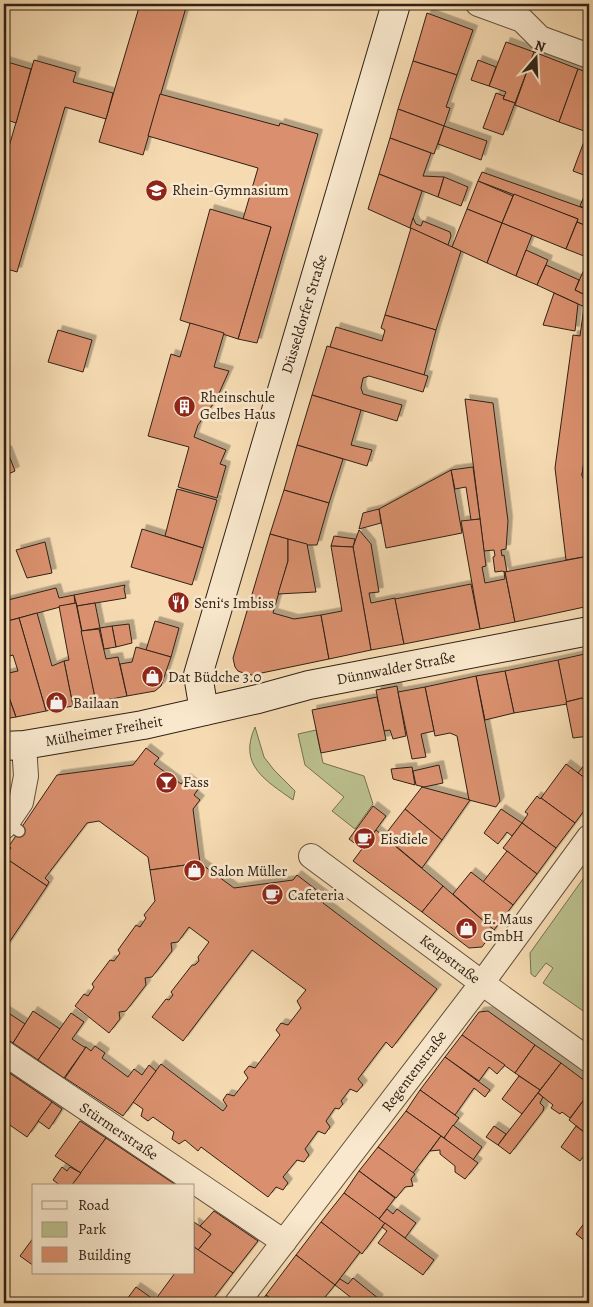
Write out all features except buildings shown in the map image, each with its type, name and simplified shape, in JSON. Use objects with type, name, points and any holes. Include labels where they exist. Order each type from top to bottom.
[{"type":"street","name":"Düsseldorfer Straße","points":[[204,711],[198,675],[396,4]]},
{"type":"street","points":[[478,4],[522,20],[540,38],[589,56]]},
{"type":"street","name":"Dünnwalder Straße","points":[[204,711],[309,685],[589,631]]},
{"type":"street","name":"Mülheimer Freiheit","points":[[14,745],[135,726],[204,711]]},
{"type":"street","points":[[10,827],[21,802],[26,776],[14,745]]},
{"type":"street","name":"Regentenstraße","points":[[237,1303],[482,983],[589,838]]},
{"type":"street","name":"Keupstraße","points":[[312,856],[589,1060]]},
{"type":"street","name":"Stürmerstraße","points":[[4,1053],[284,1242]]},
{"type":"green space","points":[[255,727],[264,757],[295,791],[293,800],[264,778],[252,762],[250,752],[251,740]]},
{"type":"green space","points":[[316,730],[323,763],[364,776],[373,804],[355,829],[332,811],[344,797],[305,765],[298,734]]},
{"type":"green space","points":[[588,872],[589,1015],[543,983],[553,968],[546,963],[535,977],[531,974],[530,953]]},
{"type":"place","name":"Rhein-Gymnasium","points":[[156,190]]},
{"type":"place","name":"Rheinschule Gelbes Haus","points":[[184,406]]},
{"type":"place","name":"Seni‘s Imbiss","points":[[178,603]]},
{"type":"place","name":"Dat Büdche 3.0","points":[[152,677]]},
{"type":"place","name":"Bailaan","points":[[57,703]]},
{"type":"place","name":"Fass","points":[[167,782]]},
{"type":"place","name":"Eisdiele","points":[[364,839]]},
{"type":"place","name":"Salon Müller","points":[[194,871]]},
{"type":"place","name":"Cafeteria","points":[[272,895]]},
{"type":"place","name":"E. Maus GmbH","points":[[467,928]]}]
